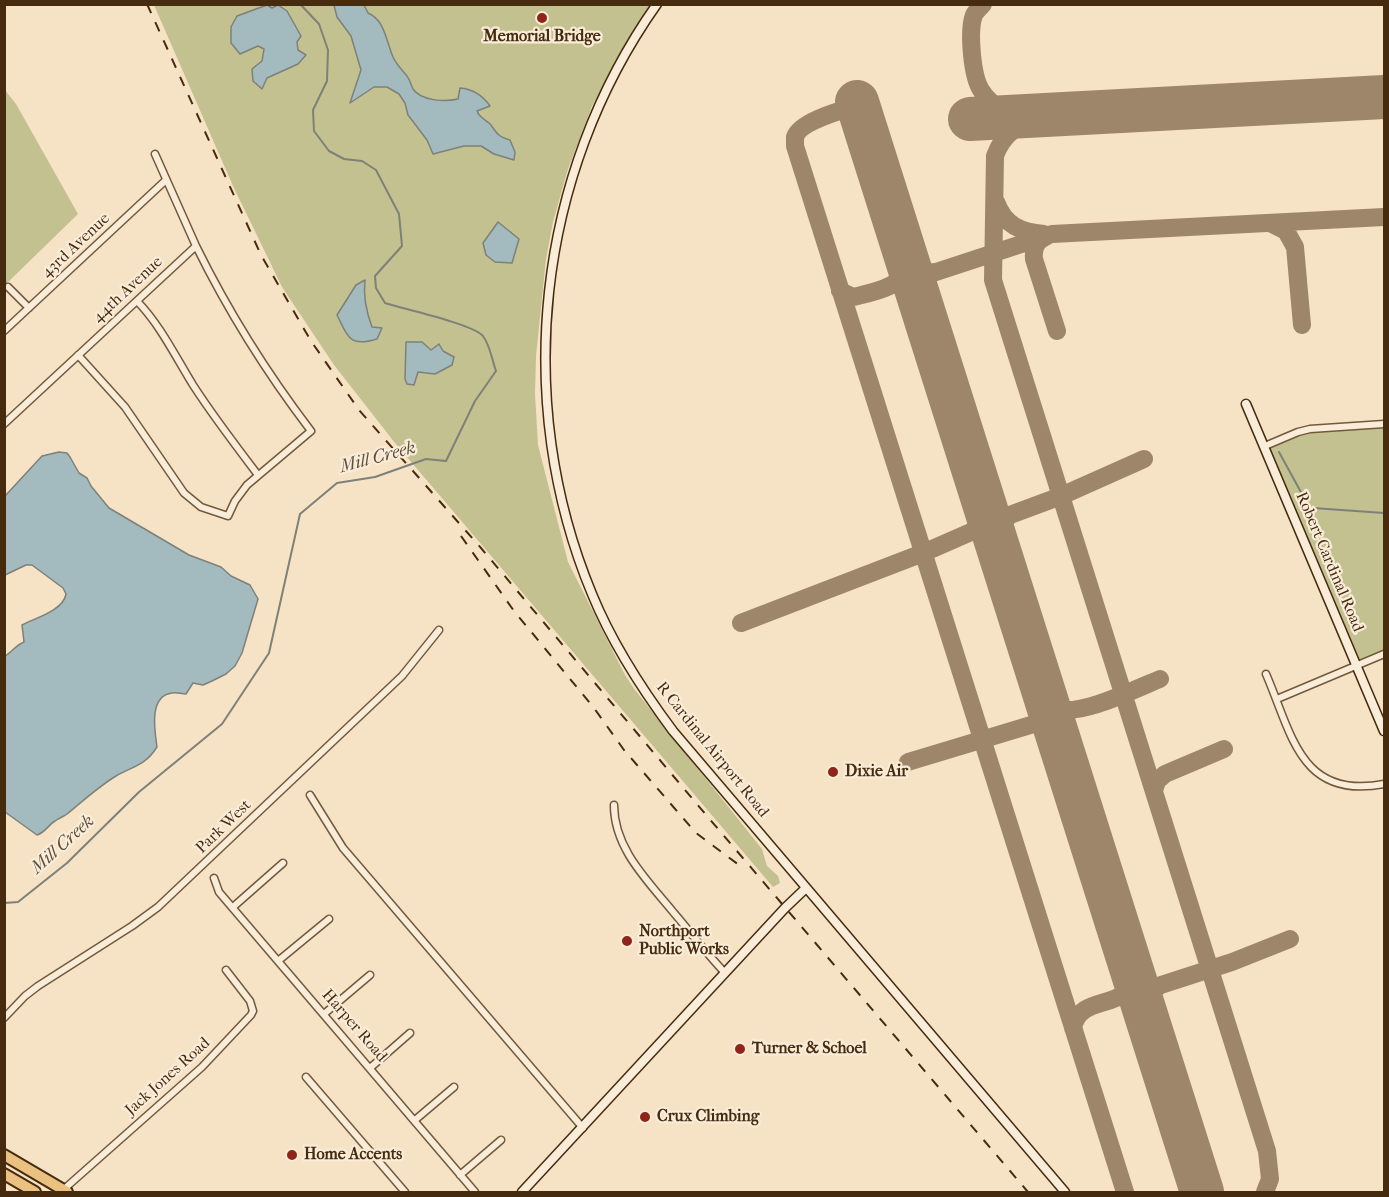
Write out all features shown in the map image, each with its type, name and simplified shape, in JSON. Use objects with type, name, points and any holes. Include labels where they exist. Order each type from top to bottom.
[{"type":"highway","points":[[4,1155],[63,1192]]},
{"type":"highway","points":[[4,1174],[35,1192]]},
{"type":"main road","name":"R Cardinal Airport Road","points":[[657,4],[624,56],[589,128],[575,166],[555,244],[546,322],[544,362],[546,402],[554,461],[566,519],[578,557],[592,595],[628,665],[673,731],[1065,1192]]},
{"type":"main road","name":"Robert Cardinal Road","points":[[1246,404],[1384,731]]},
{"type":"main road","points":[[522,1192],[806,888]]},
{"type":"street","points":[[78,356],[124,407],[171,476],[193,502],[211,511],[228,516],[240,492],[311,431],[257,357],[217,287],[155,154]]},
{"type":"street","name":"43rd Avenue","points":[[4,331],[166,180]]},
{"type":"street","name":"44th Avenue","points":[[4,424],[196,246]]},
{"type":"street","points":[[8,287],[29,308]]},
{"type":"street","points":[[137,300],[154,319],[193,385],[258,475]]},
{"type":"street","points":[[1265,446],[1310,429],[1384,424]]},
{"type":"street","name":"Park West","points":[[4,1018],[38,986],[132,926],[166,900],[402,676],[440,630]]},
{"type":"street","points":[[1277,699],[1384,654]]},
{"type":"street","points":[[1266,674],[1294,746],[1308,764],[1321,776],[1340,784],[1361,788],[1384,784]]},
{"type":"street","points":[[310,795],[344,848],[583,1128]]},
{"type":"street","points":[[614,805],[615,821],[620,837],[635,865],[725,973]]},
{"type":"street","points":[[233,907],[283,863]]},
{"type":"street","name":"Harper Road","points":[[214,878],[219,891],[475,1192]]},
{"type":"street","points":[[278,961],[329,919]]},
{"type":"street","name":"Jack Jones Road","points":[[63,1192],[202,1067],[251,1015],[253,1011],[250,1001],[226,970]]},
{"type":"street","points":[[324,1014],[370,975]]},
{"type":"street","points":[[370,1068],[410,1033]]},
{"type":"street","points":[[306,1077],[405,1192]]},
{"type":"street","points":[[415,1120],[454,1087]]},
{"type":"street","points":[[460,1175],[501,1140]]},
{"type":"shaded area","points":[[154,5],[651,5],[592,106],[568,169],[553,222],[546,259],[536,356],[535,394],[538,445],[568,562],[625,675],[762,849],[767,866],[778,876],[780,883],[773,887],[395,443],[334,365],[282,287],[233,186]]},
{"type":"shaded area","points":[[5,90],[16,104],[78,214],[5,285]]},
{"type":"shaded area","points":[[1384,424],[1384,654],[1357,666],[1265,446],[1298,432]]},
{"type":"water","points":[[267,5],[272,8],[278,5],[287,11],[301,36],[297,42],[298,50],[306,55],[298,64],[267,78],[262,89],[253,81],[252,69],[262,61],[264,49],[258,46],[240,54],[231,43],[231,27],[237,16]]},
{"type":"water","points":[[334,5],[364,5],[368,13],[374,16],[382,26],[394,60],[417,93],[427,98],[440,100],[458,99],[460,88],[473,91],[481,96],[490,106],[477,111],[478,114],[499,135],[510,140],[515,152],[514,160],[494,154],[481,146],[464,146],[433,154],[427,140],[408,115],[405,103],[399,94],[387,87],[374,87],[350,103],[361,70],[351,36],[337,17]]},
{"type":"water","points":[[498,222],[519,239],[512,263],[495,262],[486,255],[483,243]]},
{"type":"water","points":[[365,280],[365,298],[372,327],[382,328],[377,339],[361,342],[351,339],[337,315],[356,285]]},
{"type":"water","points":[[406,342],[422,342],[431,350],[439,344],[443,351],[454,357],[452,365],[435,374],[418,372],[414,385],[407,384],[405,379]]},
{"type":"water","points":[[59,452],[67,453],[79,473],[87,478],[109,508],[189,555],[221,567],[231,576],[250,585],[258,599],[242,653],[235,666],[226,674],[203,685],[193,683],[186,694],[174,693],[164,696],[156,707],[157,747],[152,753],[143,762],[103,785],[37,835],[5,812],[5,656],[24,642],[22,625],[60,605],[66,594],[63,588],[32,565],[26,565],[5,575],[5,496],[42,456]]},
{"type":"waterway","name":"Mill Creek","points":[[4,903],[18,902],[67,863],[139,792],[222,724],[269,653],[300,514],[337,483],[375,477],[426,459],[446,461],[475,401],[496,371],[487,344],[477,331],[385,303],[376,288],[375,276],[402,246],[399,214],[376,170],[362,161],[344,159],[329,151],[314,131],[313,110],[327,81],[328,50],[319,24],[300,4]]},
{"type":"waterway","points":[[1279,452],[1308,505],[1313,508],[1384,513]]},
{"type":"taxiway","points":[[983,4],[972,22],[971,42],[975,75],[981,90],[988,99],[1014,117]]},
{"type":"taxiway","points":[[858,105],[805,126],[795,137],[795,146],[1125,1192]]},
{"type":"taxiway","points":[[1041,115],[1013,130],[998,148],[995,156],[993,280],[1267,1151],[1270,1179],[1265,1192]]},
{"type":"taxiway","points":[[996,202],[1009,222],[1028,232],[1044,234]]},
{"type":"taxiway","points":[[908,261],[920,271],[927,273],[1052,234],[1384,217]]},
{"type":"taxiway","points":[[1270,223],[1286,231],[1295,247],[1302,325]]},
{"type":"taxiway","points":[[1047,236],[1036,245],[1034,259],[1057,331]]},
{"type":"taxiway","points":[[840,291],[853,297],[888,287],[902,277],[908,261]]},
{"type":"taxiway","points":[[892,285],[909,288],[920,300]]},
{"type":"taxiway","points":[[998,546],[998,528],[1010,515],[1061,496],[1144,459]]},
{"type":"taxiway","points":[[741,623],[923,553],[971,532],[982,520],[985,504]]},
{"type":"taxiway","points":[[1046,697],[1057,709],[1080,709],[1160,679]]},
{"type":"taxiway","points":[[908,762],[1034,724],[1041,724],[1058,735]]},
{"type":"taxiway","points":[[1154,791],[1157,781],[1165,774],[1224,749]]},
{"type":"taxiway","points":[[1145,1011],[1148,995],[1161,985],[1232,962],[1290,939]]},
{"type":"taxiway","points":[[1073,1028],[1078,1017],[1085,1010],[1124,994],[1130,986],[1133,973]]},
{"type":"runway","points":[[970,119],[1384,97]]},
{"type":"runway","points":[[857,102],[1202,1192]]},
{"type":"railway","points":[[147,4],[261,255],[311,341],[359,410],[481,548],[1028,1192]]},
{"type":"railway","points":[[461,536],[514,611],[594,708],[624,750],[696,833],[743,868]]},
{"type":"place","name":"Memorial Bridge","points":[[542,18]]},
{"type":"place","name":"Dixie Air","points":[[833,772]]},
{"type":"place","name":"Northport Public Works","points":[[627,941]]},
{"type":"place","name":"Turner & Schoel","points":[[740,1049]]},
{"type":"place","name":"Crux Climbing","points":[[645,1117]]},
{"type":"place","name":"Home Accents","points":[[292,1155]]}]
